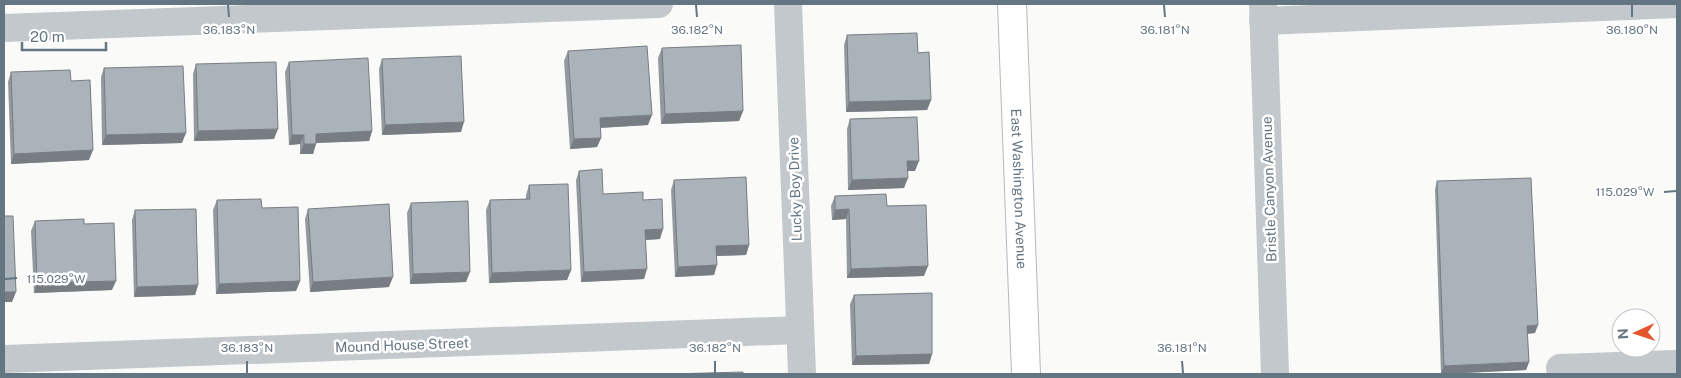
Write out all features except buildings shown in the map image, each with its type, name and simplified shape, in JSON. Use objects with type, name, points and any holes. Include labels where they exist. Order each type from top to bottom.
[{"type":"main road","name":"East Washington Avenue","points":[[1012,4],[1026,374]]},
{"type":"street","points":[[4,28],[251,11],[659,4]]},
{"type":"street","name":"Lucky Boy Drive","points":[[788,4],[802,374]]},
{"type":"street","points":[[1263,13],[1677,4]]},
{"type":"street","name":"Bristle Canyon Avenue","points":[[1263,13],[1275,374]]},
{"type":"street","name":"Mound House Street","points":[[4,359],[800,330]]},
{"type":"street","points":[[1560,368],[1677,364]]}]
